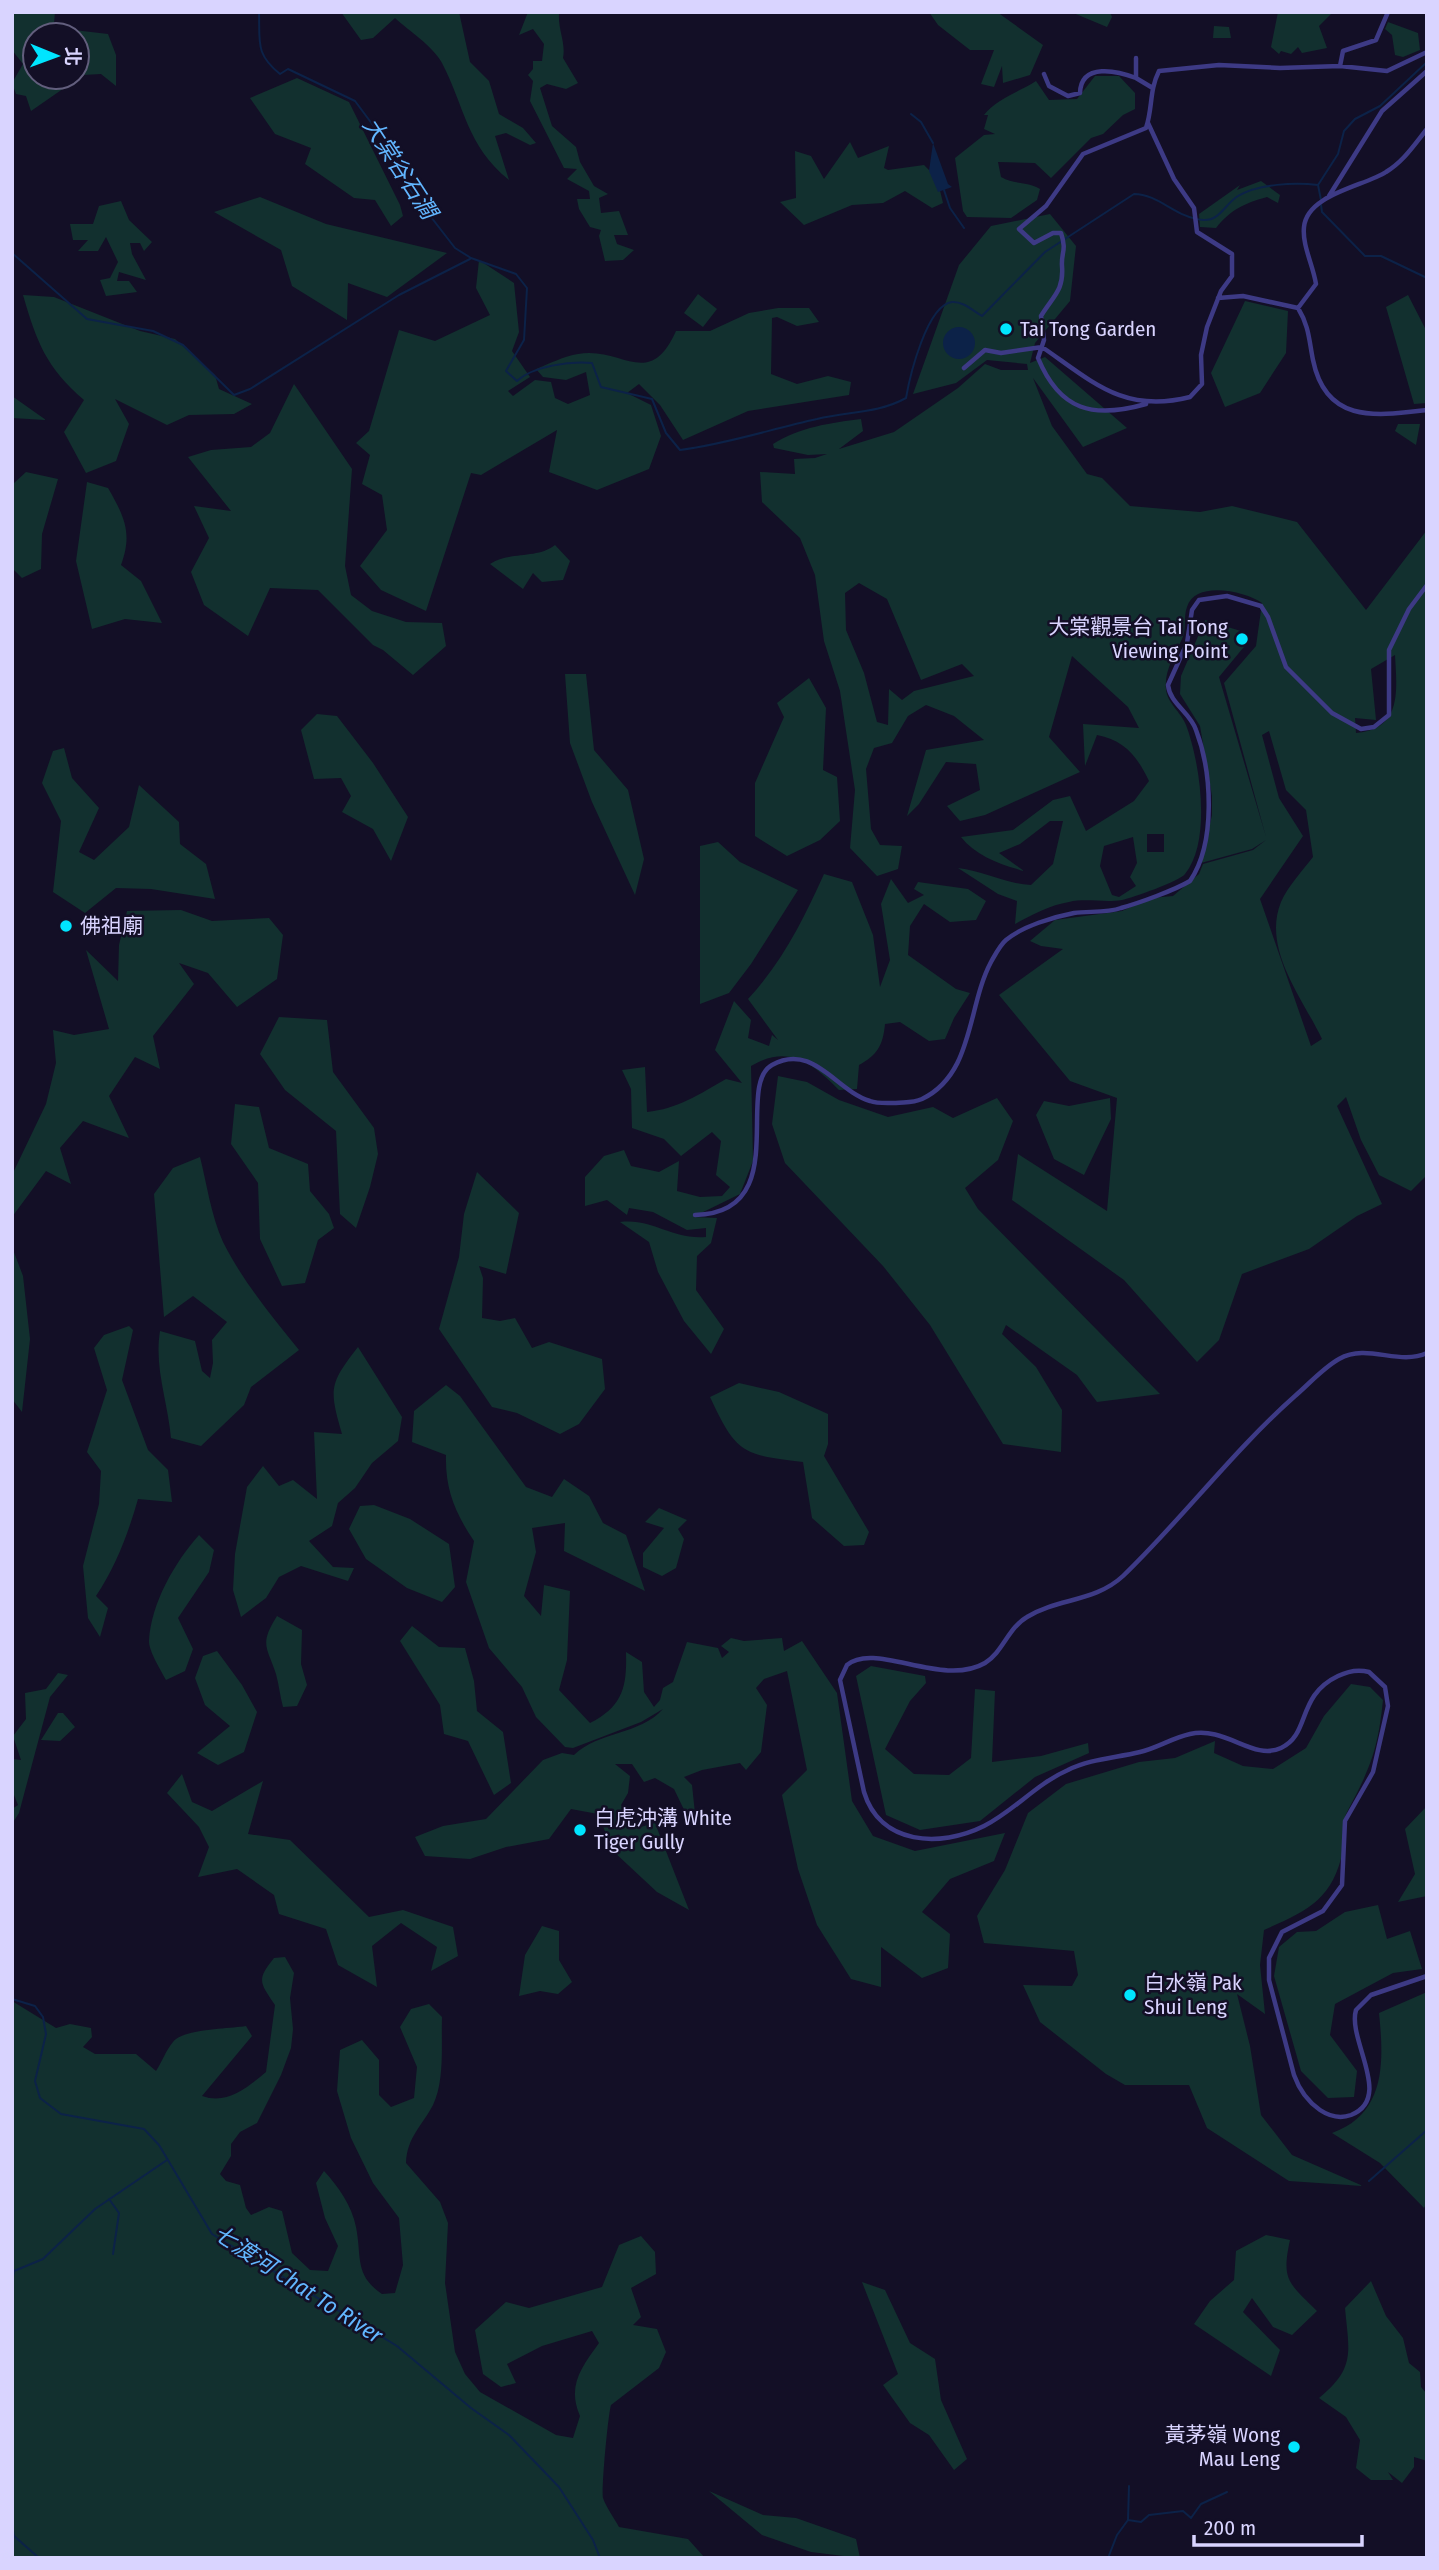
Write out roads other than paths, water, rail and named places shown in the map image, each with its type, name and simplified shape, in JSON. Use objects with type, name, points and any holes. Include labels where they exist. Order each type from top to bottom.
[{"type":"street","points":[[1340,66],[1343,51],[1376,40],[1388,12]]},
{"type":"street","points":[[1147,123],[1174,179],[1194,208],[1197,232],[1231,251],[1232,276],[1207,327],[1201,355],[1202,384],[1190,397],[1122,411],[1069,403],[1049,383],[1038,358],[1044,335],[1041,316],[1063,285],[1062,264],[1066,249],[1061,233],[1053,233],[1034,243],[1019,229],[1046,206],[1083,154],[1146,128],[1147,123],[1151,113],[1151,87],[1159,71],[1219,65],[1280,68],[1340,66],[1387,71],[1427,51]]},
{"type":"street","points":[[1136,58],[1136,78]]},
{"type":"street","points":[[1044,74],[1049,86],[1068,96],[1080,93],[1080,86],[1088,75],[1101,70],[1116,70],[1151,87]]},
{"type":"street","points":[[1329,197],[1382,111],[1427,71]]},
{"type":"street","points":[[1298,309],[1316,284],[1313,261],[1306,249],[1305,221],[1311,211],[1329,197],[1383,174],[1408,154],[1427,129]]},
{"type":"street","points":[[1219,298],[1243,296],[1298,309],[1308,324],[1313,362],[1322,384],[1340,407],[1363,415],[1427,410]]},
{"type":"street","points":[[964,368],[985,350],[1001,353],[1042,347],[1106,390],[1146,404]]},
{"type":"street","points":[[695,1215],[727,1207],[741,1195],[757,1161],[758,1091],[763,1073],[770,1065],[785,1060],[820,1065],[869,1101],[912,1102],[923,1098],[942,1083],[960,1059],[980,984],[1004,941],[1053,917],[1116,909],[1190,881],[1202,856],[1211,813],[1197,730],[1168,687],[1171,674],[1187,643],[1191,612],[1197,602],[1206,596],[1227,596],[1261,606],[1288,670],[1332,713],[1361,729],[1374,727],[1389,715],[1390,650],[1409,609],[1427,585]]},
{"type":"street","points":[[1427,1353],[1404,1357],[1357,1352],[1334,1362],[1253,1434],[1181,1517],[1117,1581],[1090,1597],[1027,1617],[996,1653],[982,1664],[969,1670],[949,1672],[859,1658],[845,1667],[839,1680],[868,1804],[888,1828],[906,1837],[923,1839],[963,1833],[984,1826],[1038,1786],[1081,1765],[1143,1751],[1189,1734],[1220,1734],[1262,1751],[1280,1748],[1297,1734],[1311,1699],[1320,1686],[1350,1671],[1372,1673],[1385,1687],[1388,1706],[1373,1772],[1345,1821],[1345,1867],[1342,1885],[1323,1911],[1282,1932],[1272,1948],[1268,1962],[1269,1979],[1294,2075],[1300,2088],[1314,2105],[1327,2114],[1339,2117],[1353,2114],[1363,2106],[1368,2095],[1369,2082],[1354,2029],[1356,2010],[1371,1995],[1427,1976]]},
{"type":"water","points":[[933,143],[948,184],[952,187],[938,192],[929,171]]},
{"type":"water","points":[[959,327],[970,332],[975,343],[970,354],[959,359],[948,354],[943,343],[948,332]]},
{"type":"waterway","name":"大棠谷石澗","points":[[259,12],[260,47],[272,67],[280,74],[288,69],[355,101],[393,152],[407,186],[455,248],[471,258],[516,274],[527,288],[524,340],[506,371],[517,381],[532,372],[552,366],[592,363],[601,387],[652,399],[666,433],[680,450],[829,416],[873,410],[906,398],[921,343],[935,315],[943,306],[952,302],[960,303],[982,316],[1045,252],[1134,194],[1152,198],[1184,215],[1209,220],[1218,215],[1233,199],[1246,192],[1266,186],[1318,185]]},
{"type":"waterway","points":[[1321,200],[1318,185],[1338,154],[1344,131],[1355,119],[1380,106],[1427,62]]},
{"type":"waterway","points":[[911,114],[921,122],[933,143]]},
{"type":"waterway","points":[[944,190],[950,208],[964,228]]},
{"type":"waterway","points":[[1321,205],[1322,212],[1365,256],[1381,256],[1427,278]]},
{"type":"waterway","points":[[12,253],[87,319],[153,331],[183,345],[234,395],[250,389],[399,295],[470,259]]},
{"type":"waterway","name":"七渡河 Chat To River","points":[[12,1999],[35,2006],[43,2017],[46,2034],[35,2081],[40,2098],[61,2114],[144,2129],[159,2145],[212,2234],[397,2346],[471,2408],[509,2435],[559,2487],[593,2540],[600,2558]]},
{"type":"waterway","points":[[1369,2181],[1427,2130]]},
{"type":"waterway","points":[[12,2282],[14,2271],[43,2259],[95,2209],[167,2160]]},
{"type":"waterway","points":[[109,2199],[119,2213],[113,2254]]},
{"type":"waterway","points":[[1108,2558],[1117,2535],[1128,2520],[1129,2486]]},
{"type":"waterway","points":[[1128,2520],[1141,2522],[1149,2515],[1183,2511],[1191,2518],[1201,2504],[1227,2492]]},
{"type":"waterway","points":[[12,2526],[14,2536],[39,2558]]},
{"type":"place","name":"Tai Tong Garden","points":[[1006,329]]},
{"type":"place","name":"大棠觀景台 Tai Tong Viewing Point","points":[[1242,639]]},
{"type":"place","name":"佛祖廟","points":[[66,926]]},
{"type":"place","name":"白虎沖溝 White Tiger Gully","points":[[580,1830]]},
{"type":"place","name":"白水嶺 Pak Shui Leng","points":[[1130,1995]]},
{"type":"place","name":"黃茅嶺 Wong Mau Leng","points":[[1294,2447]]}]
